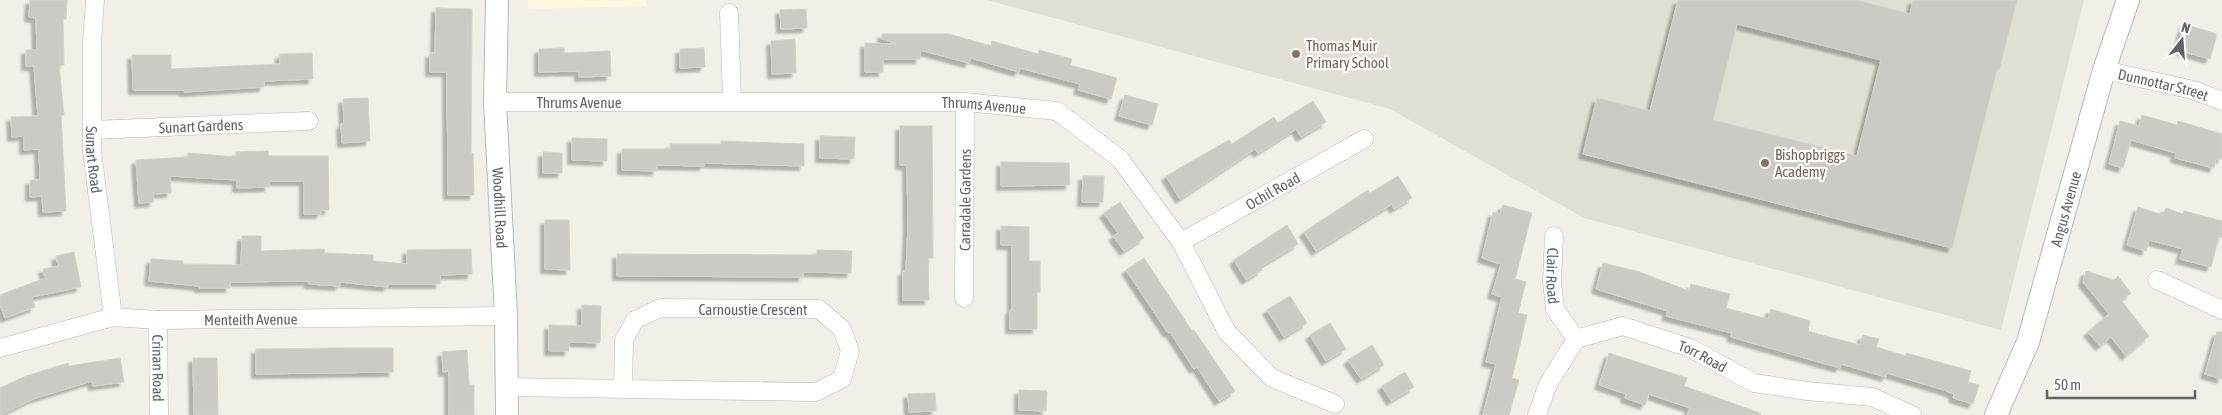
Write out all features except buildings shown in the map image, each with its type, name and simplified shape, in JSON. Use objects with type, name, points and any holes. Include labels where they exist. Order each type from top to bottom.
[{"type":"street","name":"Sunart Road","points":[[95,0],[92,44],[92,151],[113,318]]},
{"type":"street","name":"Woodhill Road","points":[[497,0],[496,102],[506,316],[507,415]]},
{"type":"street","name":"Angus Avenue","points":[[1996,415],[2028,342],[2104,70],[2128,0]]},
{"type":"street","points":[[729,13],[732,101]]},
{"type":"street","name":"Dunnottar Street","points":[[2104,70],[2193,90],[2222,101]]},
{"type":"street","name":"Thrums Avenue","points":[[496,102],[965,102],[1056,112],[1120,159],[1181,242],[1227,332],[1272,378],[1335,404]]},
{"type":"street","name":"Carradale Gardens","points":[[964,298],[965,102]]},
{"type":"street","name":"Sunart Gardens","points":[[92,130],[309,121]]},
{"type":"street","name":"Ochil Road","points":[[1181,242],[1364,139]]},
{"type":"street","name":"Clair Road","points":[[1554,236],[1552,282],[1555,308],[1576,339]]},
{"type":"street","points":[[2157,280],[2222,310]]},
{"type":"street","name":"Carnoustie Crescent","points":[[507,387],[623,389],[816,392],[842,379],[850,351],[842,330],[819,309],[660,308],[635,320],[624,340],[623,389]]},
{"type":"street","name":"Menteith Avenue","points":[[0,348],[113,318],[158,320],[506,316]]},
{"type":"street","name":"Crinan Road","points":[[158,320],[159,415]]},
{"type":"street","name":"Torr Road","points":[[1576,339],[1623,326],[1690,348],[1754,382],[1807,391],[1872,397],[1912,415]]},
{"type":"street","points":[[1537,415],[1548,384],[1576,339]]},
{"type":"shaded area","points":[[528,0],[646,0],[646,6],[528,9]]},
{"type":"shaded area","name":"Bishopbriggs Academy","points":[[987,0],[2084,0],[2001,330],[1584,218],[1390,109]]},
{"type":"place","name":"Thomas Muir Primary School","points":[[1296,54]]},
{"type":"place","name":"Bishopbriggs Academy","points":[[1765,163]]}]
